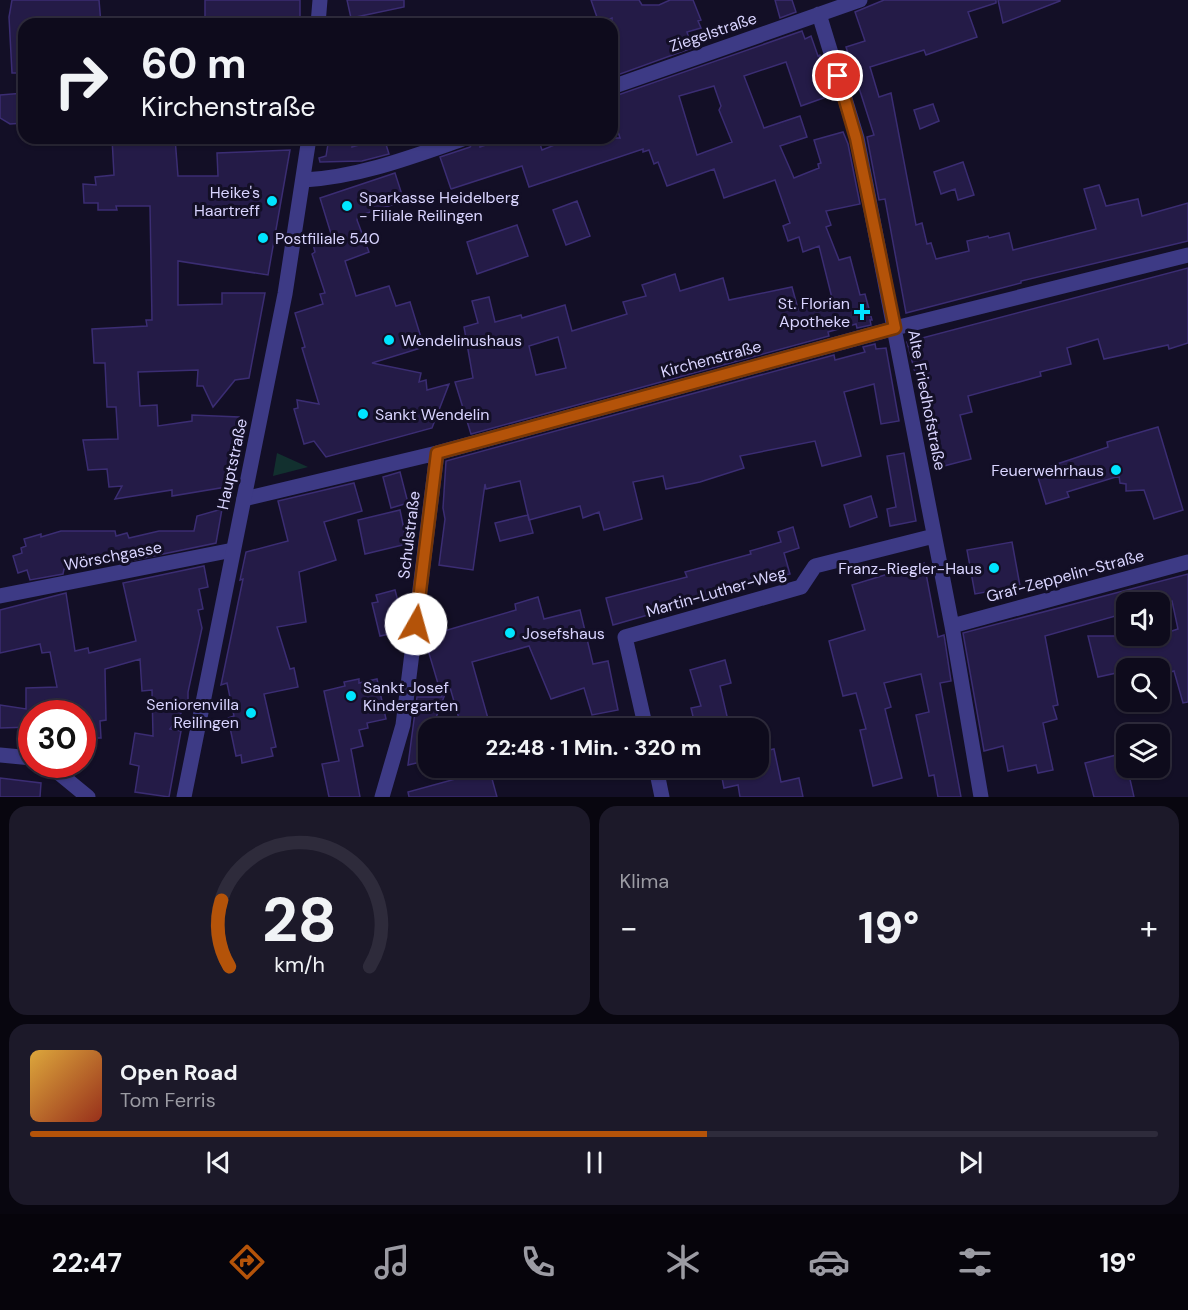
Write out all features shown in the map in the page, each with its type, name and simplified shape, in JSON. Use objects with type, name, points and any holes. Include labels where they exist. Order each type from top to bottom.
[{"type":"street","points":[[318,18],[320,0]]},
{"type":"street","name":"Ziegelstraße","points":[[618,85],[860,0]]},
{"type":"street","name":"Alte Friedhofstraße","points":[[819,14],[856,138],[952,626],[981,797]]},
{"type":"street","name":"Hauptstraße","points":[[184,797],[244,499],[304,180],[308,144]]},
{"type":"street","points":[[304,180],[334,179],[449,144]]},
{"type":"street","name":"Kirchenstraße","points":[[244,499],[437,453],[895,328],[1188,255]]},
{"type":"street","name":"Schulstraße","points":[[382,797],[403,725],[437,453]]},
{"type":"street","name":"Martin-Luther-Weg","points":[[643,718],[625,637],[801,587],[815,566],[934,536]]},
{"type":"street","name":"Wörschgasse","points":[[0,596],[233,550]]},
{"type":"street","name":"Graf-Zeppelin-Straße","points":[[952,626],[1188,562]]},
{"type":"street","points":[[0,755],[18,757]]},
{"type":"street","points":[[65,778],[88,797]]},
{"type":"street","points":[[658,778],[662,797]]},
{"type":"green space","points":[[277,453],[308,467],[273,476]]},
{"type":"building","points":[[12,0],[99,0],[100,18],[18,18],[18,73],[12,73],[9,17]]},
{"type":"building","points":[[205,0],[300,0],[300,18],[205,18]]},
{"type":"building","points":[[347,0],[404,0],[404,7],[351,18]]},
{"type":"building","points":[[591,0],[639,0],[642,5],[659,5],[670,0],[693,0],[701,20],[698,21],[701,28],[687,32],[692,48],[618,75],[618,18],[597,18]]},
{"type":"building","points":[[775,0],[792,0],[796,12],[780,18]]},
{"type":"building","points":[[884,0],[996,0],[996,3],[968,12],[977,37],[926,55],[924,50],[870,67],[879,97],[891,93],[916,225],[922,223],[927,244],[931,243],[936,259],[969,251],[967,241],[988,236],[989,238],[1009,233],[1013,250],[1096,229],[1084,189],[1099,185],[1106,206],[1138,199],[1142,216],[1188,203],[1188,241],[1021,281],[1021,283],[906,313],[885,199],[879,200],[867,137],[874,135],[846,47],[865,41],[855,12]]},
{"type":"building","points":[[998,0],[1060,0],[1060,1],[1003,23]]},
{"type":"building","points":[[802,31],[805,39],[811,36],[818,56],[820,55],[832,95],[801,106],[786,62],[744,76],[764,128],[800,116],[807,137],[780,146],[794,178],[819,168],[818,164],[821,163],[814,140],[843,132],[848,144],[860,204],[826,211],[831,225],[826,227],[839,260],[850,257],[860,295],[865,294],[872,320],[870,320],[871,325],[857,328],[856,324],[828,332],[829,336],[471,434],[455,382],[473,378],[464,327],[478,323],[472,301],[489,297],[495,322],[521,315],[522,318],[565,305],[572,331],[627,314],[623,302],[646,296],[642,285],[675,274],[680,291],[723,278],[729,300],[792,287],[798,309],[832,298],[819,246],[803,252],[799,237],[788,241],[783,226],[790,223],[775,180],[724,198],[714,169],[667,186],[658,162],[654,164],[649,150],[643,152],[643,149],[529,187],[522,166],[451,189],[440,157],[470,147],[472,144],[479,144],[480,147],[489,144],[540,144],[542,150],[557,144],[618,144],[618,138],[620,138],[618,95]],"holes":[[[714,86],[721,106],[719,110],[732,142],[697,155],[679,96]],[[558,337],[566,368],[536,375],[529,346]]]},
{"type":"building","points":[[18,94],[18,123],[10,124],[0,118],[0,95]]},
{"type":"building","points":[[933,104],[939,121],[920,129],[914,110]]},
{"type":"building","points":[[112,144],[175,144],[178,176],[218,176],[217,153],[290,150],[268,275],[178,261],[178,305],[222,304],[222,293],[265,293],[249,378],[235,380],[213,407],[203,386],[197,386],[198,370],[138,372],[140,406],[157,405],[158,426],[192,421],[192,415],[239,417],[226,487],[172,496],[172,490],[115,499],[122,486],[109,487],[107,469],[88,470],[83,440],[118,439],[116,407],[107,407],[105,363],[94,363],[92,329],[147,326],[146,320],[152,320],[150,206],[116,206],[117,210],[98,210],[98,203],[84,203],[83,184],[96,185],[95,177],[114,175]]},
{"type":"building","points":[[328,144],[352,144],[352,147],[363,144],[386,144],[389,154],[362,161],[320,162],[319,158],[326,156]]},
{"type":"building","points":[[963,162],[974,195],[958,200],[955,189],[941,194],[934,172]]},
{"type":"building","points":[[395,173],[404,201],[358,216],[357,220],[369,252],[345,261],[356,296],[389,286],[396,306],[410,302],[424,347],[372,363],[421,373],[419,382],[426,380],[427,390],[449,384],[432,428],[326,457],[314,441],[304,444],[294,409],[298,408],[297,400],[319,404],[302,348],[305,347],[295,313],[323,304],[320,294],[325,293],[312,254],[315,252],[313,244],[332,237],[320,198]]},
{"type":"building","points":[[577,201],[590,236],[566,245],[553,210]]},
{"type":"building","points":[[517,225],[528,256],[477,274],[467,242]]},
{"type":"building","points":[[1188,268],[1188,343],[1169,349],[1168,345],[1104,359],[1098,339],[1067,348],[1071,364],[1040,372],[1041,376],[968,396],[972,412],[960,415],[971,459],[940,467],[907,342]]},
{"type":"building","points":[[875,344],[876,349],[886,348],[899,421],[881,424],[874,384],[844,392],[861,456],[822,466],[815,441],[740,456],[744,468],[700,482],[666,489],[663,476],[633,482],[642,519],[604,530],[599,512],[583,518],[580,506],[529,520],[520,481],[486,489],[485,484],[473,570],[439,565],[445,519],[443,508],[446,461],[834,355],[835,360],[865,352],[863,347]]},
{"type":"building","name":"Feuerwehrhaus","points":[[1158,427],[1183,510],[1154,519],[1144,490],[1126,491],[1126,484],[1120,483],[1119,476],[1067,492],[1069,497],[1046,504],[1036,471],[1108,447],[1107,442]]},
{"type":"building","points":[[904,453],[916,521],[890,526],[887,509],[896,507],[887,456]]},
{"type":"building","points":[[400,472],[408,503],[391,508],[383,477]]},
{"type":"building","points":[[354,483],[362,511],[324,522],[336,560],[299,572],[306,622],[277,627],[290,669],[294,668],[298,687],[264,694],[276,747],[271,748],[273,756],[242,763],[241,755],[236,756],[228,718],[234,716],[227,683],[221,685],[243,579],[240,580],[246,552],[288,541],[278,501]]},
{"type":"building","points":[[871,496],[877,517],[850,527],[844,505]]},
{"type":"building","points":[[222,509],[216,543],[124,562],[122,554],[64,569],[63,574],[30,580],[27,570],[18,573],[13,556],[22,553],[21,548],[26,546],[24,539],[61,531],[115,531],[116,536],[127,533],[129,538],[159,531],[194,531],[197,516]]},
{"type":"building","points":[[400,510],[407,544],[365,554],[358,520]]},
{"type":"building","points":[[528,515],[533,533],[500,541],[495,523]]},
{"type":"building","points":[[793,527],[799,548],[784,553],[790,574],[613,625],[606,598],[687,577],[685,572],[751,554],[750,551],[781,542],[778,532]]},
{"type":"building","name":"Franz-Riegler-Haus","points":[[1012,542],[1020,586],[975,594],[967,550]]},
{"type":"building","points":[[924,563],[938,637],[944,635],[951,681],[940,683],[961,797],[938,797],[934,775],[929,776],[916,715],[929,712],[921,674],[884,683],[891,707],[885,709],[902,778],[873,786],[860,730],[866,729],[856,693],[843,696],[829,641],[865,630],[852,585]]},
{"type":"building","points":[[204,566],[208,587],[199,589],[203,609],[198,610],[202,628],[188,692],[188,703],[170,729],[181,731],[169,797],[135,792],[139,766],[130,764],[135,733],[153,736],[152,690],[142,691],[140,659],[105,669],[106,720],[100,721],[101,738],[96,738],[96,700],[26,700],[26,688],[57,687],[50,652],[42,653],[40,644],[0,653],[0,610],[66,593],[75,651],[88,648],[89,653],[136,641],[123,583]]},
{"type":"building","points":[[1188,574],[1188,702],[1183,703],[1174,671],[1170,672],[1170,658],[1116,658],[1116,673],[1098,677],[1088,636],[1116,636],[1116,646],[1170,646],[1170,632],[1178,629],[1172,601],[1170,601],[1170,592],[1119,592]]},
{"type":"building","points":[[395,590],[399,605],[393,607],[399,632],[380,636],[372,603],[378,602],[376,595]]},
{"type":"building","points":[[1116,593],[1116,616],[1045,636],[1058,705],[1053,706],[1057,719],[1043,723],[1053,770],[1038,773],[1036,765],[1008,771],[1003,746],[984,751],[963,633]]},
{"type":"building","points":[[538,597],[544,619],[580,610],[593,664],[608,661],[618,710],[592,715],[584,688],[551,699],[529,646],[472,662],[488,718],[459,718],[449,684],[436,718],[418,718],[418,763],[408,765],[417,697],[442,697],[428,650],[431,629],[443,626],[444,631],[516,610],[515,604]]},
{"type":"building","points":[[725,660],[731,683],[720,686],[727,718],[693,718],[691,708],[701,706],[690,670]]},
{"type":"building","points":[[359,679],[359,683],[377,679],[386,719],[367,723],[368,728],[359,730],[363,746],[351,749],[360,797],[329,797],[322,764],[339,761],[324,691],[345,686],[344,682]]},
{"type":"building","points":[[0,705],[18,708],[18,727],[0,728]]},
{"type":"building","points":[[774,749],[781,782],[799,778],[803,797],[740,797],[738,785],[724,788],[722,778],[769,778],[769,750]]},
{"type":"building","points":[[1116,755],[1116,778],[1130,778],[1134,797],[1094,797],[1085,763]]},
{"type":"building","points":[[0,778],[41,783],[40,797],[0,797]]},
{"type":"building","points":[[459,778],[492,778],[497,797],[409,797],[408,792]]},
{"type":"place","name":"Heike's Haartreff","points":[[272,201]]},
{"type":"place","name":"Sparkasse Heidelberg - Filiale Reilingen","points":[[347,206]]},
{"type":"place","name":"Postfiliale 540","points":[[263,238]]},
{"type":"place","name":"St. Florian Apotheke","points":[[862,312]]},
{"type":"place","name":"Wendelinushaus","points":[[389,340]]},
{"type":"place","name":"Sankt Wendelin","points":[[363,414]]},
{"type":"place","name":"Feuerwehrhaus","points":[[1116,470]]},
{"type":"place","name":"Franz-Riegler-Haus","points":[[994,568]]},
{"type":"place","name":"Josefshaus","points":[[510,633]]},
{"type":"place","name":"Sankt Josef Kindergarten","points":[[351,696]]},
{"type":"place","name":"Seniorenvilla Reilingen","points":[[251,713]]},
{"type":"route","points":[[416,624],[437,453],[895,328],[856,138],[838,76]]}]
